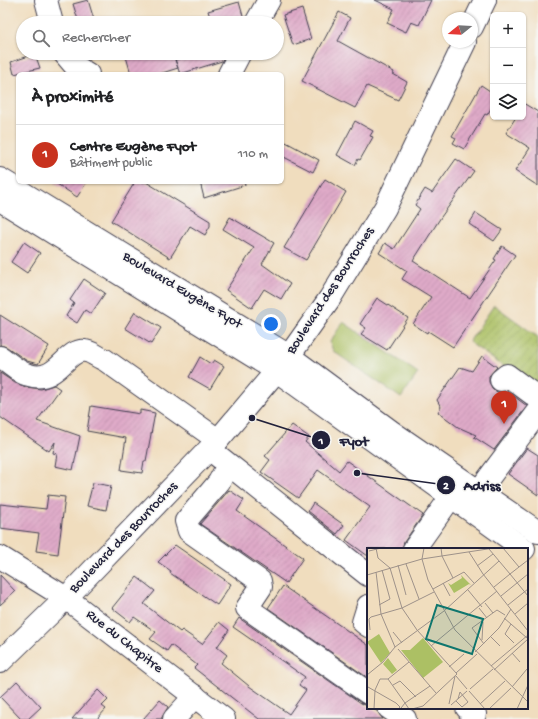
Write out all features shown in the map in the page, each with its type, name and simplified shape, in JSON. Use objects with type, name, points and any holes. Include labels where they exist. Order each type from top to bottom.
[{"type":"street","points":[[46,0],[50,16]]},
{"type":"street","points":[[260,16],[269,0]]},
{"type":"street","points":[[478,15],[485,0]]},
{"type":"street","name":"Boulevard des Bourroches","points":[[0,662],[66,598],[214,444],[283,363],[330,298],[385,208],[462,48]]},
{"type":"street","points":[[70,60],[75,66],[85,72]]},
{"type":"street","points":[[230,72],[236,60]]},
{"type":"street","name":"Boulevard Eugène Fyot","points":[[0,179],[392,432],[538,532]]},
{"type":"street","name":"Boulevard Eugène Fyot","points":[[0,200],[283,363],[451,497],[523,548]]},
{"type":"street","points":[[0,357],[28,375],[41,377],[48,376],[77,352],[86,351],[105,360],[214,444],[228,465],[367,574]]},
{"type":"street","points":[[501,380],[507,375],[538,398]]},
{"type":"street","points":[[479,491],[538,412]]},
{"type":"street","points":[[228,465],[219,482],[186,521],[189,531],[260,581],[261,587],[247,608],[367,692]]},
{"type":"street","points":[[415,548],[451,497]]},
{"type":"street","points":[[528,552],[538,559]]},
{"type":"street","name":"Rue du Chapitre","points":[[0,557],[66,598],[224,719]]},
{"type":"street","points":[[367,609],[363,622],[367,625]]},
{"type":"street","points":[[174,719],[195,696]]},
{"type":"street","points":[[390,709],[405,719]]},
{"type":"street","points":[[468,709],[475,714],[471,719]]},
{"type":"green space","points":[[494,305],[538,337],[538,391],[469,342]]},
{"type":"green space","points":[[343,322],[418,373],[401,398],[333,351],[330,342]]},
{"type":"building","points":[[88,0],[93,16],[77,16],[73,4]]},
{"type":"building","points":[[375,0],[431,0],[419,25],[411,22],[406,32],[387,23],[394,9]]},
{"type":"building","points":[[239,2],[243,16],[210,16],[208,11]]},
{"type":"building","points":[[302,9],[311,39],[293,45],[283,15]]},
{"type":"building","points":[[339,12],[350,18],[338,41],[394,72],[393,74],[407,82],[398,100],[367,86],[355,108],[302,81]]},
{"type":"building","points":[[17,60],[37,60],[40,68],[16,72],[14,74],[11,62]]},
{"type":"building","points":[[127,60],[175,60],[178,68],[165,72],[130,72]]},
{"type":"building","points":[[175,60],[222,60],[186,72],[179,72]]},
{"type":"building","points":[[481,85],[490,91],[490,110],[487,115],[485,114],[464,149],[453,143],[456,138],[452,136]]},
{"type":"building","points":[[526,105],[538,112],[538,186],[515,171],[530,148],[506,133],[514,120],[526,120]]},
{"type":"building","points":[[355,121],[373,131],[370,136],[373,137],[360,160],[358,159],[355,165],[337,155]]},
{"type":"building","points":[[284,141],[319,160],[313,172],[284,157]]},
{"type":"building","points":[[456,159],[474,171],[441,217],[413,261],[470,298],[496,260],[494,259],[502,246],[515,255],[453,347],[428,331],[427,333],[413,324],[431,297],[402,279],[407,271],[379,253],[385,243],[394,249],[420,209],[415,205],[425,189],[432,193]]},
{"type":"building","points":[[325,179],[346,192],[306,260],[284,248]]},
{"type":"building","points":[[57,184],[86,184],[77,197]]},
{"type":"building","points":[[134,184],[149,184],[210,221],[210,226],[205,235],[190,226],[170,258],[111,221]]},
{"type":"building","points":[[200,184],[245,185],[204,198]]},
{"type":"building","points":[[476,213],[502,230],[494,241],[469,224]]},
{"type":"building","points":[[230,217],[274,243],[262,264],[290,284],[281,299],[264,289],[252,308],[226,290],[254,248],[223,229]]},
{"type":"building","points":[[24,242],[40,253],[27,273],[11,262]]},
{"type":"building","points":[[84,279],[105,293],[91,314],[85,310],[77,323],[66,316],[74,303],[70,300]]},
{"type":"building","points":[[377,298],[408,318],[387,350],[361,334],[366,328],[360,324]]},
{"type":"building","points":[[135,312],[161,328],[151,344],[125,328]]},
{"type":"building","points":[[0,315],[49,346],[38,364],[27,361],[7,347],[0,345]]},
{"type":"building","points":[[482,356],[497,367],[489,376],[489,382],[492,388],[497,392],[507,391],[527,406],[494,450],[474,437],[476,435],[458,427],[438,412],[441,407],[437,400],[460,367],[472,371]]},
{"type":"building","points":[[200,357],[211,364],[214,360],[224,366],[210,389],[189,377]]},
{"type":"building","points":[[0,373],[15,383],[26,387],[41,389],[54,385],[60,389],[37,421],[80,436],[73,470],[55,466],[57,454],[53,453],[55,442],[49,451],[0,417]]},
{"type":"building","points":[[91,406],[140,414],[140,410],[155,413],[146,461],[144,461],[142,473],[121,470],[126,438],[87,431]]},
{"type":"building","points":[[292,425],[309,437],[305,442],[339,471],[347,461],[423,515],[404,542],[402,548],[367,548],[367,555],[346,540],[370,507],[318,470],[298,498],[261,472],[270,460],[265,456]]},
{"type":"building","points":[[527,448],[538,455],[538,495],[508,474]]},
{"type":"building","points":[[93,483],[111,486],[106,510],[87,506]]},
{"type":"building","points":[[229,490],[244,500],[237,511],[303,558],[286,583],[200,524]]},
{"type":"building","points":[[48,495],[65,497],[58,554],[36,551],[39,533],[0,528],[0,504],[46,509]]},
{"type":"building","points":[[313,503],[344,525],[337,534],[308,511]]},
{"type":"building","points":[[175,545],[231,584],[217,605],[170,573],[171,571],[158,562]]},
{"type":"building","points":[[0,575],[15,591],[0,605]]},
{"type":"building","points":[[137,577],[155,591],[144,604],[180,632],[182,630],[202,644],[219,622],[229,630],[217,647],[227,655],[221,663],[249,686],[289,714],[306,690],[299,685],[305,677],[233,627],[239,618],[367,706],[367,709],[377,711],[383,719],[259,719],[194,668],[197,665],[171,645],[167,651],[150,639],[156,632],[134,617],[130,622],[112,608]]},
{"type":"building","points":[[283,586],[367,644],[367,677],[268,608]]},
{"type":"building","points":[[17,681],[41,707],[28,719],[21,719],[0,697]]},
{"type":"building","points":[[98,690],[108,700],[102,706],[106,709],[97,719],[72,719]]},
{"type":"building","points":[[160,700],[168,707],[161,719],[143,719]]},
{"type":"place","name":"Fyot","points":[[252,418]]},
{"type":"place","name":"Centre Eugène Fyot","points":[[504,424]]},
{"type":"place","name":"Adriss","points":[[357,473]]}]
